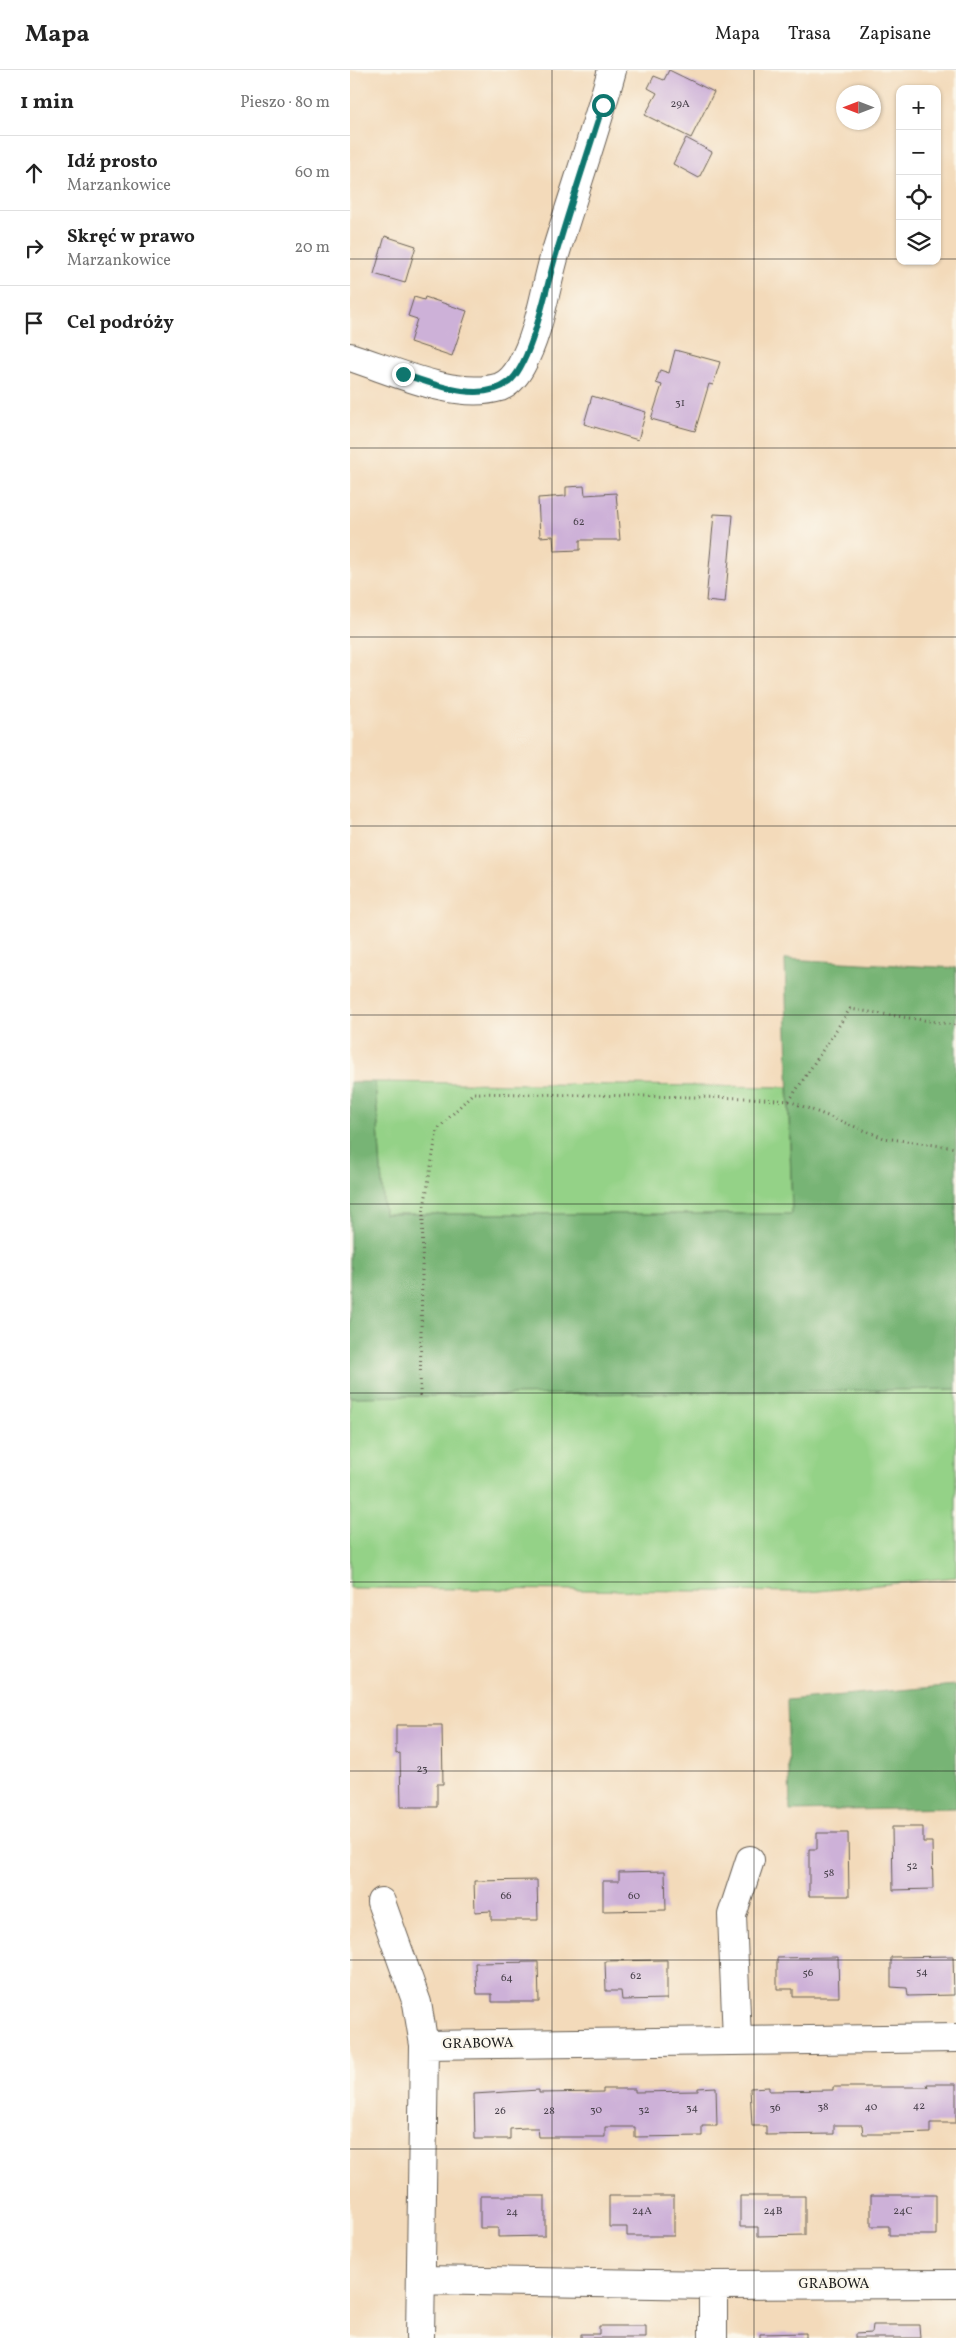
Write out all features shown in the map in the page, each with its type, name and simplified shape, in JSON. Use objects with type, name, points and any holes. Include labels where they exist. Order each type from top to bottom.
[{"type":"street","points":[[350,357],[435,384],[468,391],[492,389],[511,381],[521,366],[532,339],[554,258],[612,70]]},
{"type":"street","points":[[737,2040],[732,1915],[750,1860]]},
{"type":"street","points":[[381,1902],[417,2003],[424,2045]]},
{"type":"street","name":"GRABOWA","points":[[420,2338],[424,2045],[956,2038]]},
{"type":"street","name":"GRABOWA","points":[[421,2280],[713,2284],[956,2284]]},
{"type":"street","points":[[713,2284],[713,2338]]},
{"type":"path","points":[[789,1101],[850,1009],[956,1025]]},
{"type":"path","points":[[420,1396],[423,1214],[437,1130],[473,1093],[750,1098],[789,1101],[884,1138],[956,1148]]},
{"type":"green space","points":[[785,959],[956,968],[956,1389],[350,1397],[350,1082],[375,1082],[384,1214],[792,1214]]},
{"type":"green space","points":[[375,1082],[788,1087],[792,1214],[384,1214]]},
{"type":"green space","points":[[956,1389],[956,1577],[809,1592],[350,1588],[350,1397]]},
{"type":"green space","points":[[956,1685],[956,1808],[790,1811],[787,1700]]},
{"type":"building","points":[[669,70],[714,92],[691,138],[645,115],[657,93],[648,88],[654,76],[664,80]]},
{"type":"building","points":[[686,138],[712,152],[699,178],[673,164]]},
{"type":"building","points":[[385,236],[416,246],[405,283],[374,274]]},
{"type":"building","points":[[414,297],[424,300],[425,297],[467,311],[452,356],[410,342],[417,319],[408,316]]},
{"type":"building","points":[[675,350],[720,362],[713,385],[709,384],[695,431],[651,419],[662,385],[656,383],[660,370],[669,373]]},
{"type":"building","points":[[592,396],[646,412],[638,440],[584,424]]},
{"type":"building","points":[[584,486],[585,495],[616,493],[620,540],[580,540],[580,550],[554,551],[553,536],[540,537],[538,498],[566,496],[566,487]]},
{"type":"building","points":[[714,514],[733,515],[725,603],[706,601]]},
{"type":"building","points":[[396,1725],[442,1725],[443,1784],[437,1784],[437,1807],[401,1807],[400,1753],[396,1754]]},
{"type":"building","points":[[892,1827],[923,1827],[923,1842],[932,1842],[933,1889],[893,1890]]},
{"type":"building","points":[[817,1833],[848,1833],[849,1896],[809,1896],[809,1849],[817,1849]]},
{"type":"building","points":[[665,1871],[666,1910],[603,1911],[603,1881],[619,1881],[619,1872]]},
{"type":"building","points":[[537,1880],[538,1920],[491,1920],[491,1911],[475,1912],[474,1881]]},
{"type":"building","points":[[953,1956],[954,1995],[908,1996],[907,1988],[891,1987],[891,1957]]},
{"type":"building","points":[[838,1957],[839,1997],[793,1997],[793,1989],[777,1989],[777,1958]]},
{"type":"building","points":[[667,1960],[667,1999],[622,2000],[621,1991],[606,1991],[605,1961]]},
{"type":"building","points":[[538,1962],[539,2002],[492,2002],[492,1994],[477,1994],[475,1963]]},
{"type":"building","points":[[927,2084],[956,2084],[956,2123],[930,2123],[930,2133],[895,2134],[863,2134],[862,2125],[834,2125],[834,2134],[766,2135],[766,2126],[752,2126],[750,2088],[769,2087],[769,2091],[833,2090],[833,2087],[928,2087]]},
{"type":"building","points":[[716,2087],[717,2126],[702,2126],[702,2136],[635,2137],[635,2127],[605,2127],[605,2137],[539,2137],[538,2128],[525,2128],[510,2129],[510,2139],[475,2139],[474,2094],[539,2090],[539,2093],[603,2092],[603,2089],[635,2089],[635,2092],[698,2091],[698,2088]]},
{"type":"building","points":[[871,2195],[936,2195],[936,2235],[889,2235],[889,2226],[871,2226]]},
{"type":"building","points":[[480,2196],[545,2196],[545,2236],[498,2237],[498,2228],[480,2228]]},
{"type":"building","points":[[609,2196],[674,2196],[674,2236],[627,2236],[627,2227],[609,2227]]},
{"type":"building","points":[[740,2196],[805,2196],[805,2235],[758,2236],[758,2227],[740,2227]]},
{"type":"building","points":[[873,2325],[919,2325],[920,2338],[855,2338],[855,2334],[872,2333]]},
{"type":"building","points":[[599,2326],[646,2326],[646,2338],[581,2338],[581,2334],[599,2334]]},
{"type":"building","points":[[806,2333],[806,2338],[760,2338],[760,2334]]},
{"type":"route","points":[[403,374],[435,384],[468,391],[483,391],[511,381],[521,366],[532,339],[554,258],[603,105]]}]
